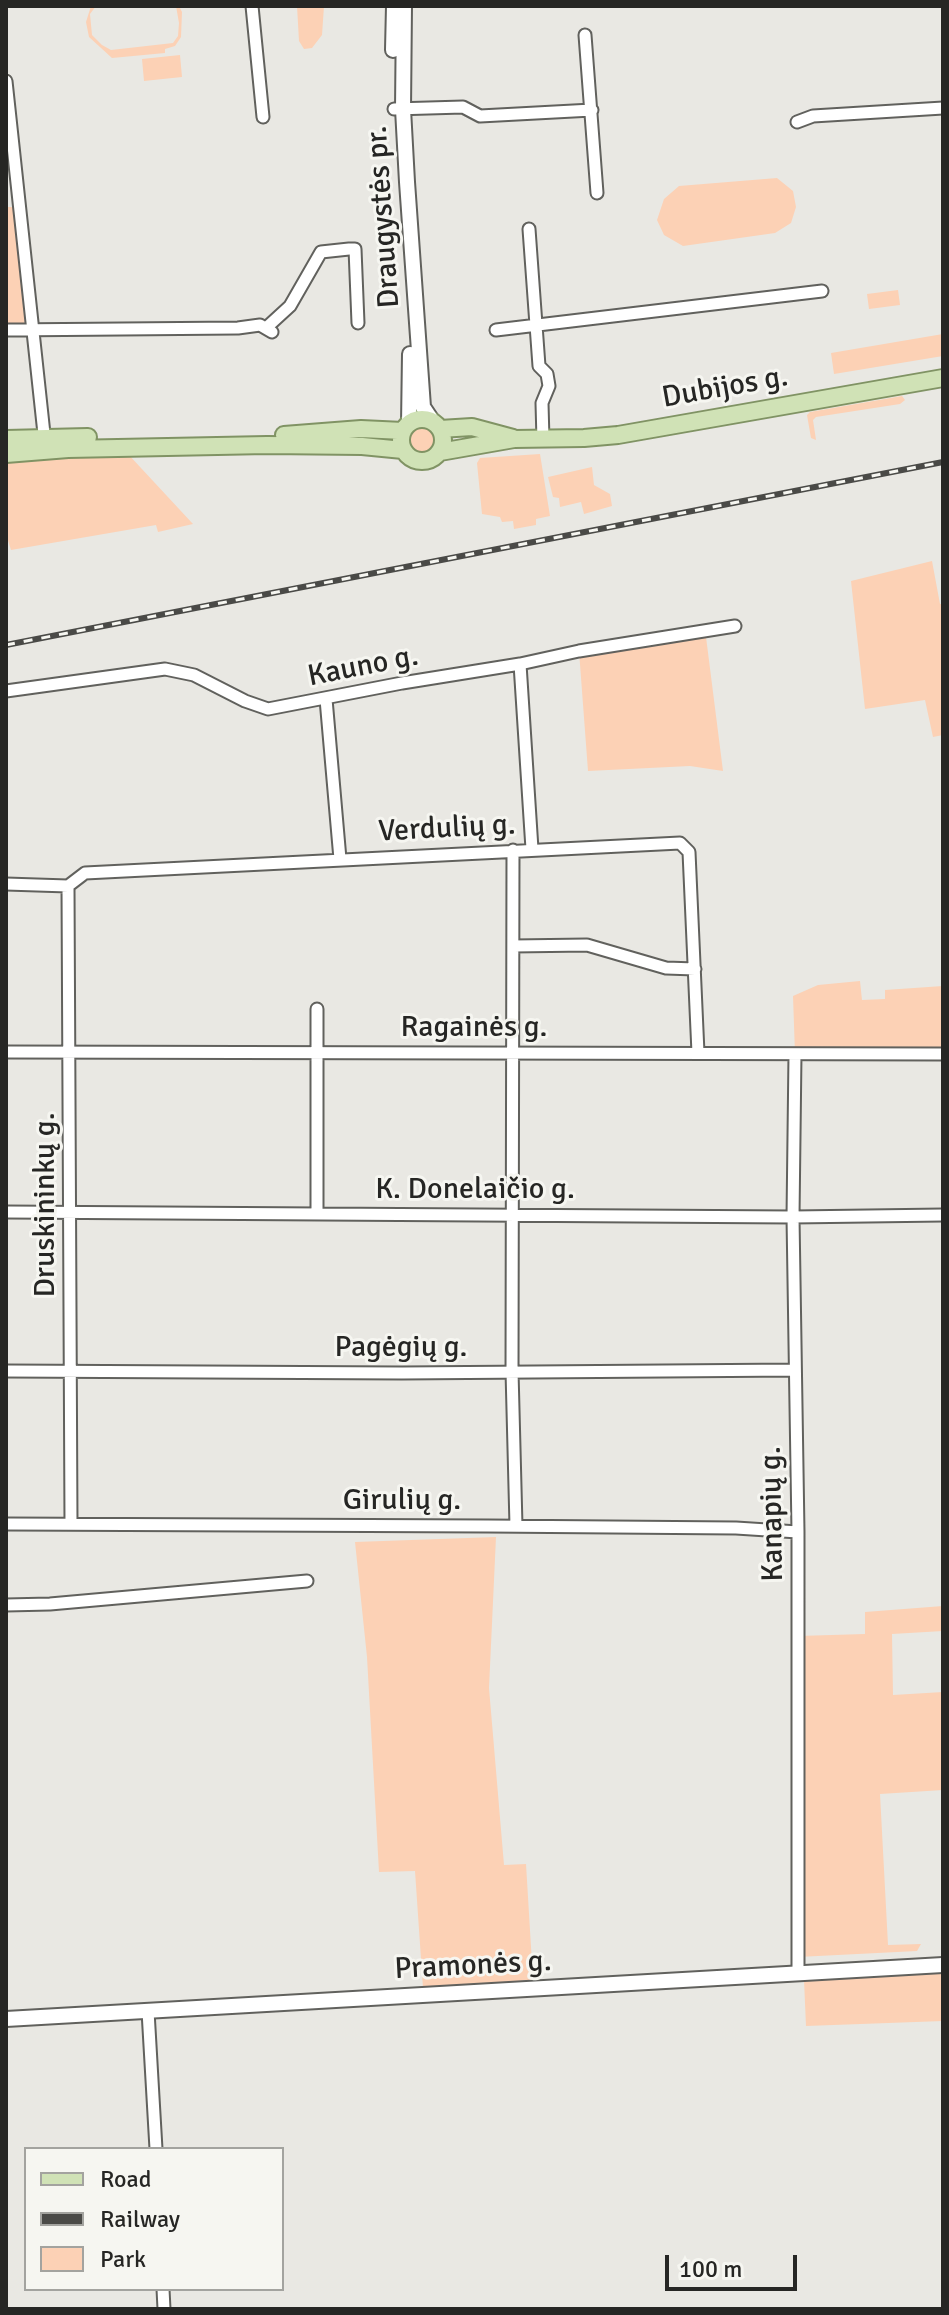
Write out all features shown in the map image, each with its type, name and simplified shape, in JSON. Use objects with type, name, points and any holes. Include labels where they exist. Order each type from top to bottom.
[{"type":"main road","name":"Draugystės pr.","points":[[394,6],[411,367],[406,427]]},
{"type":"main road","name":"Draugystės pr.","points":[[404,6],[398,109],[423,407],[436,425]]},
{"type":"main road","name":"Dubijos g.","points":[[440,452],[514,439],[618,435],[943,378]]},
{"type":"main road","points":[[6,454],[45,444],[406,427],[420,419],[436,425],[443,443],[440,452],[433,459],[423,462],[410,458],[403,450],[401,440],[406,427]]},
{"type":"main road","name":"Dubijos g.","points":[[436,425],[472,427],[514,439]]},
{"type":"main road","points":[[6,439],[45,444],[314,445],[403,450]]},
{"type":"main road","name":"Pramonės g.","points":[[6,2019],[943,1965]]},
{"type":"street","points":[[252,6],[263,117]]},
{"type":"street","points":[[585,35],[597,193]]},
{"type":"street","points":[[6,81],[45,444]]},
{"type":"street","points":[[398,109],[463,107],[480,116],[592,110]]},
{"type":"street","points":[[797,122],[813,116],[943,108]]},
{"type":"street","points":[[529,229],[539,366],[547,374],[549,386],[542,403],[543,440]]},
{"type":"street","points":[[6,330],[238,328],[260,325],[269,330],[290,306],[321,252],[349,249],[355,249],[358,323]]},
{"type":"street","points":[[496,330],[822,291]]},
{"type":"street","name":"Kauno g.","points":[[6,691],[165,669],[194,675],[268,709],[595,648],[735,626]]},
{"type":"street","points":[[520,664],[532,849]]},
{"type":"street","points":[[326,699],[340,859]]},
{"type":"street","name":"Verdulių g.","points":[[6,884],[68,886],[85,873],[680,843],[689,852],[698,1053]]},
{"type":"street","points":[[513,850],[512,1371],[516,1526]]},
{"type":"street","name":"Druskininkų g.","points":[[68,886],[71,1524]]},
{"type":"street","points":[[513,946],[587,945],[666,968],[695,969]]},
{"type":"street","points":[[317,1009],[317,1214]]},
{"type":"street","name":"Ragainės g.","points":[[6,1052],[943,1054]]},
{"type":"street","name":"Kanapių g.","points":[[795,1054],[793,1217],[798,1532],[798,1974]]},
{"type":"street","name":"K. Donelaičio g.","points":[[6,1212],[793,1217],[943,1215]]},
{"type":"street","name":"Pagėgių g.","points":[[6,1371],[795,1370]]},
{"type":"street","name":"Girulių g.","points":[[6,1524],[736,1528],[798,1532]]},
{"type":"street","points":[[6,1605],[50,1604],[307,1581]]},
{"type":"street","points":[[148,2011],[156,2147]]},
{"type":"green space","points":[[91,6],[96,6],[90,14],[92,35],[111,50],[173,43],[178,36],[176,6],[182,12],[181,37],[175,46],[165,49],[165,53],[112,58],[89,37],[86,22]]},
{"type":"green space","points":[[297,6],[324,6],[322,35],[312,48],[304,49],[299,41]]},
{"type":"green space","points":[[180,55],[182,77],[144,81],[142,59]]},
{"type":"green space","points":[[777,178],[793,191],[796,207],[791,223],[775,233],[683,246],[664,235],[657,220],[664,199],[679,186]]},
{"type":"green space","points":[[6,207],[13,207],[25,324],[6,324]]},
{"type":"green space","points":[[898,290],[900,305],[869,309],[867,294]]},
{"type":"green space","points":[[943,334],[943,356],[834,374],[831,353]]},
{"type":"green space","points":[[902,396],[905,400],[900,404],[816,417],[813,420],[816,440],[811,438],[807,415],[810,412]]},
{"type":"green space","points":[[423,427],[432,431],[436,440],[432,449],[423,453],[414,449],[410,440],[414,431]]},
{"type":"green space","points":[[128,454],[193,524],[158,532],[156,525],[11,550],[6,534],[6,458]]},
{"type":"green space","points":[[540,454],[550,516],[536,519],[536,525],[514,529],[513,521],[502,522],[500,517],[482,514],[477,463],[480,458]]},
{"type":"green space","points":[[592,467],[594,485],[610,494],[612,506],[584,514],[581,502],[560,507],[559,498],[553,497],[548,477]]},
{"type":"green space","points":[[932,561],[940,604],[943,604],[943,735],[933,737],[925,700],[865,709],[851,581]]},
{"type":"green space","points":[[705,629],[723,771],[690,766],[588,771],[579,651]]},
{"type":"green space","points":[[860,981],[862,1000],[885,999],[885,990],[943,986],[943,1054],[795,1054],[793,996],[818,985]]},
{"type":"green space","points":[[496,1537],[489,1688],[504,1865],[526,1864],[533,1980],[423,1988],[415,1871],[379,1872],[367,1657],[355,1542]]},
{"type":"green space","points":[[943,1606],[943,1631],[892,1634],[893,1695],[943,1692],[943,1790],[880,1794],[888,1945],[921,1944],[917,1951],[798,1957],[798,1636],[865,1634],[865,1612]]},
{"type":"green space","points":[[943,1972],[943,2021],[806,2026],[804,1980]]},
{"type":"railway","points":[[6,645],[943,462]]}]
